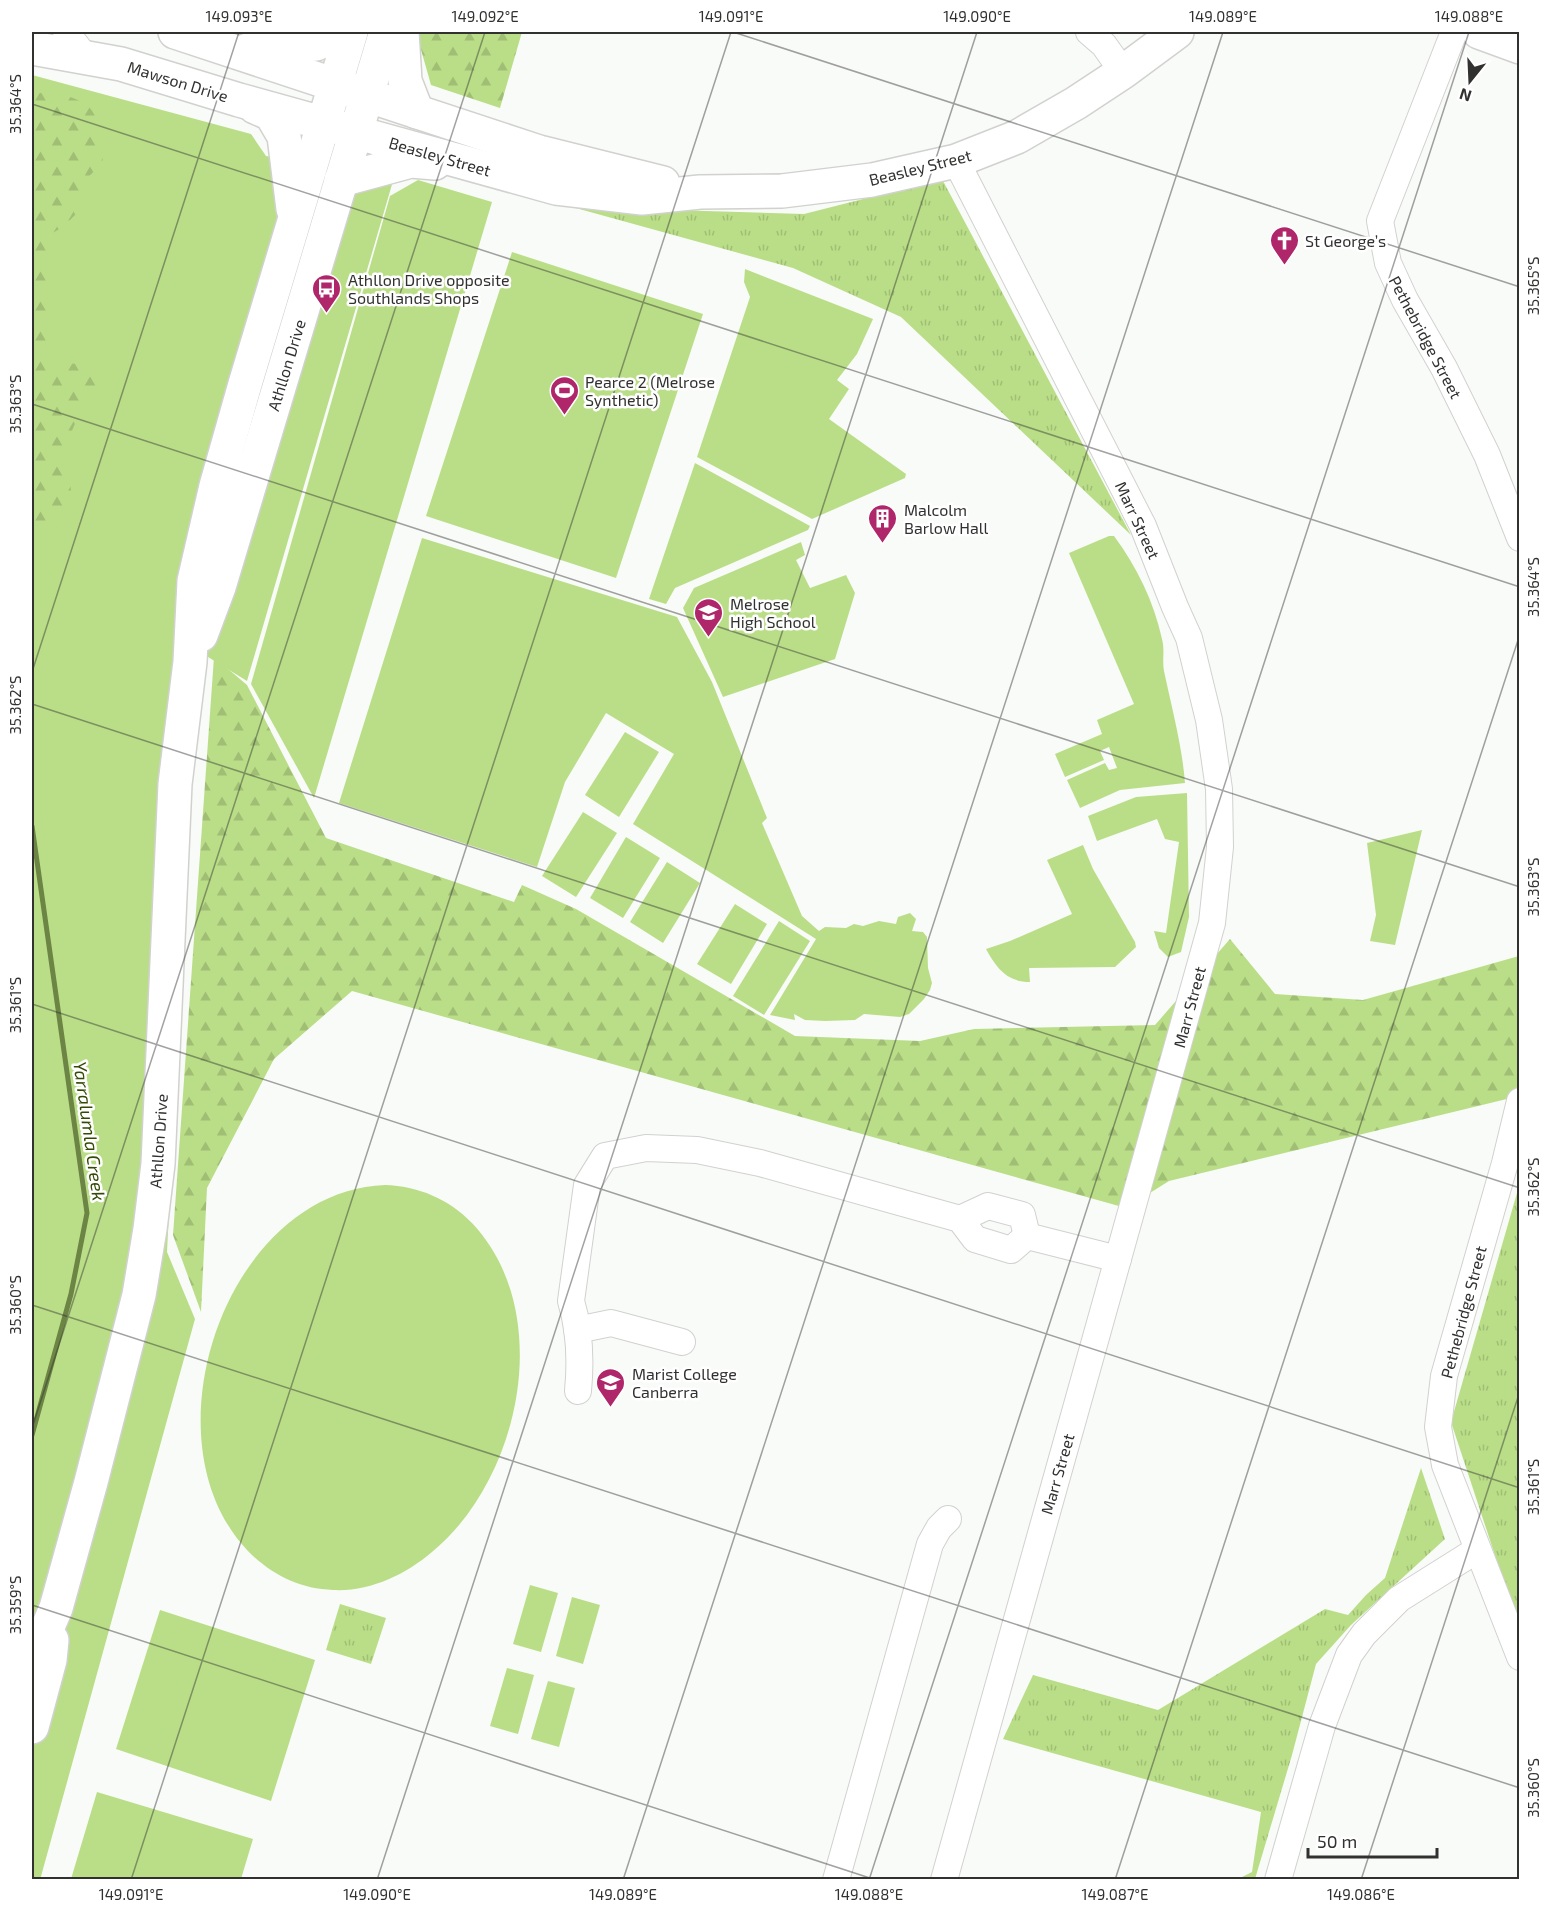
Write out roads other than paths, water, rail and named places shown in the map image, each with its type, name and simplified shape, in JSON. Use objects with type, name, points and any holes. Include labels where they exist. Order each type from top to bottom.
[{"type":"main road","points":[[175,32],[335,85]]},
{"type":"main road","points":[[234,51],[316,44],[344,32]]},
{"type":"main road","name":"Athllon Drive","points":[[32,1664],[56,1608],[91,1482],[139,1295],[150,1229],[158,1164],[175,784],[190,662],[194,581],[216,486],[351,32]]},
{"type":"main road","name":"Athllon Drive","points":[[190,662],[219,587],[386,32]]},
{"type":"main road","points":[[402,32],[405,81],[417,112]]},
{"type":"main road","name":"Beasley Street","points":[[323,124],[556,188],[642,198],[700,192],[782,190],[872,180],[956,161],[1017,137],[1076,103],[1177,32]]},
{"type":"main road","points":[[1479,32],[1520,47]]},
{"type":"main road","name":"Mawson Drive","points":[[32,48],[121,64],[323,124]]},
{"type":"main road","name":"Beasley Street","points":[[335,85],[539,152],[700,192]]},
{"type":"main road","points":[[239,100],[271,114],[284,136],[294,219]]},
{"type":"main road","points":[[341,180],[411,161],[470,164]]},
{"type":"main road","name":"Athllon Drive","points":[[32,1727],[50,1660],[56,1608]]},
{"type":"street","points":[[66,32],[86,58]]},
{"type":"street","points":[[1089,32],[1104,45],[1123,72]]},
{"type":"street","name":"Pethebridge Street","points":[[1454,32],[1380,221],[1388,263],[1405,300],[1444,368],[1487,456],[1520,538]]},
{"type":"street","name":"Marr Street","points":[[944,1880],[1212,923],[1220,847],[1219,789],[1209,720],[1189,638],[1143,526],[956,161]]},
{"type":"street","name":"Pethebridge Street","points":[[1520,1101],[1505,1163],[1444,1376],[1438,1427],[1444,1465],[1520,1657]]},
{"type":"street","points":[[578,1391],[581,1359],[571,1301],[587,1185],[605,1156],[646,1148],[697,1150],[760,1163],[960,1219],[975,1239],[1011,1250],[1027,1236]]},
{"type":"street","points":[[960,1219],[988,1206],[1022,1215],[1027,1236]]},
{"type":"street","points":[[1027,1236],[1118,1259]]},
{"type":"street","points":[[577,1330],[611,1323],[682,1342]]},
{"type":"street","points":[[836,1880],[930,1544],[939,1528],[948,1519]]},
{"type":"street","points":[[1278,1880],[1322,1725],[1349,1655],[1364,1634],[1399,1599],[1477,1550]]},
{"type":"waterway","name":"Yarralumla Creek","points":[[32,826],[87,1213],[71,1294],[32,1435]]},
{"type":"place","name":"St George’s","points":[[1284,266]]},
{"type":"place","name":"Athllon Drive opposite Southlands Shops","points":[[327,314]]},
{"type":"place","name":"Pearce 2 (Melrose Synthetic)","points":[[564,416]]},
{"type":"place","name":"Malcolm Barlow Hall","points":[[883,544]]},
{"type":"place","name":"Melrose High School","points":[[709,638]]},
{"type":"place","name":"Marist College Canberra","points":[[611,1408]]}]
